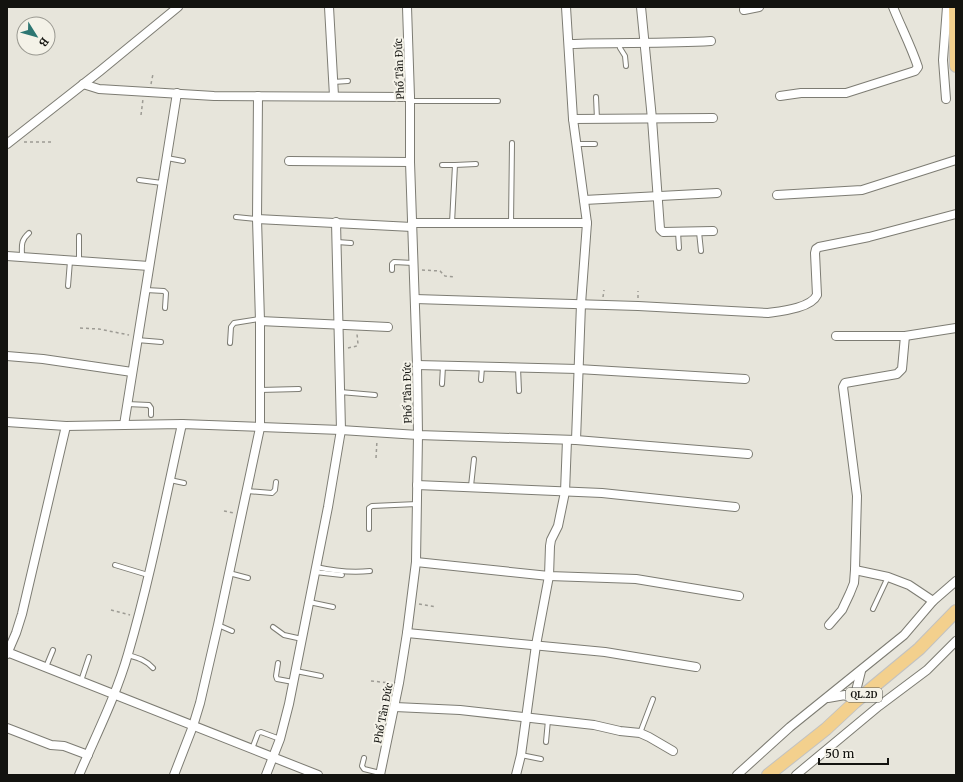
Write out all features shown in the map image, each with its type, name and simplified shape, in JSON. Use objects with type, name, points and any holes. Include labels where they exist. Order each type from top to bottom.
[{"type":"main road","points":[[955,7],[956,66]]},
{"type":"main road","name":"QL.2D","points":[[768,775],[826,729],[856,701],[919,649],[956,611]]},
{"type":"street","points":[[7,144],[178,7]]},
{"type":"street","points":[[329,7],[334,96]]},
{"type":"street","name":"Phố Tân Đức","points":[[380,774],[395,707],[407,633],[416,562],[418,435],[417,365],[410,162],[410,99],[407,7]]},
{"type":"street","points":[[566,7],[573,119],[587,223],[581,304],[576,440]]},
{"type":"street","points":[[641,7],[652,119],[660,229],[664,232],[713,231]]},
{"type":"street","points":[[744,10],[759,7]]},
{"type":"street","points":[[780,96],[801,92],[846,94],[915,71],[918,67],[893,7]]},
{"type":"street","points":[[946,99],[943,60],[947,7]]},
{"type":"street","points":[[569,44],[619,42],[679,43],[711,41]]},
{"type":"street","points":[[83,84],[99,89],[144,92],[410,99]]},
{"type":"street","points":[[124,425],[126,404],[177,93]]},
{"type":"street","points":[[174,775],[193,726],[218,625],[260,428],[260,320],[257,219],[258,96]]},
{"type":"street","points":[[573,119],[713,118]]},
{"type":"street","points":[[777,195],[862,190],[956,160]]},
{"type":"street","points":[[289,161],[410,162]]},
{"type":"street","points":[[584,200],[717,193]]},
{"type":"street","points":[[415,299],[711,309],[768,313],[783,311],[812,303],[817,295],[815,253],[816,249],[819,247],[869,237],[956,214]]},
{"type":"street","points":[[257,219],[412,225],[452,222],[587,223]]},
{"type":"street","points":[[266,775],[280,739],[293,682],[328,507],[341,430],[336,222]]},
{"type":"street","points":[[7,256],[149,266]]},
{"type":"street","points":[[260,320],[388,327]]},
{"type":"street","points":[[836,336],[905,336],[956,328]]},
{"type":"street","points":[[829,625],[842,610],[854,583],[855,570],[857,496],[842,387],[845,383],[897,374],[900,372],[902,369],[905,336]]},
{"type":"street","points":[[7,356],[43,359],[132,372]]},
{"type":"street","points":[[417,365],[578,370],[745,379]]},
{"type":"street","points":[[7,422],[66,426],[182,424],[341,430],[418,435],[576,440],[748,454]]},
{"type":"street","points":[[79,775],[114,694],[128,655],[148,575],[182,424]]},
{"type":"street","points":[[66,426],[22,614],[7,653],[46,666],[251,750],[318,775]]},
{"type":"street","points":[[516,775],[521,755],[536,645],[549,576],[551,540],[558,526],[565,492],[567,440]]},
{"type":"street","points":[[417,485],[471,486],[602,493],[735,507]]},
{"type":"street","points":[[416,562],[549,576],[636,579],[739,596]]},
{"type":"street","points":[[855,570],[888,577],[909,585],[933,601]]},
{"type":"street","points":[[737,775],[790,727],[904,635],[933,601],[956,581]]},
{"type":"street","points":[[407,633],[605,652],[696,667]]},
{"type":"street","points":[[796,775],[879,706],[926,670],[956,641]]},
{"type":"street","points":[[856,701],[856,691],[861,671]]},
{"type":"street","points":[[826,698],[846,695],[856,701]]},
{"type":"street","points":[[395,707],[460,710],[594,724],[620,731],[640,733],[673,751]]},
{"type":"street","points":[[7,728],[51,745],[64,746],[88,755]]},
{"type":"lane","points":[[619,42],[620,48],[625,56],[626,66]]},
{"type":"lane","points":[[333,82],[348,82]]},
{"type":"lane","points":[[596,97],[597,119]]},
{"type":"lane","points":[[410,99],[498,101]]},
{"type":"lane","points":[[511,223],[512,143]]},
{"type":"lane","points":[[577,144],[595,144]]},
{"type":"lane","points":[[167,158],[183,161]]},
{"type":"lane","points":[[442,165],[476,164]]},
{"type":"lane","points":[[452,222],[455,165]]},
{"type":"lane","points":[[139,180],[162,183]]},
{"type":"lane","points":[[236,218],[257,219]]},
{"type":"lane","points":[[678,232],[679,248]]},
{"type":"lane","points":[[699,232],[701,251]]},
{"type":"lane","points":[[22,257],[23,238],[29,233]]},
{"type":"lane","points":[[79,236],[79,261]]},
{"type":"lane","points":[[337,242],[351,243]]},
{"type":"lane","points":[[68,286],[70,260]]},
{"type":"lane","points":[[392,270],[392,264],[394,262],[414,266]]},
{"type":"lane","points":[[145,290],[164,291],[166,293],[164,308]]},
{"type":"lane","points":[[230,343],[231,327],[234,323],[260,320]]},
{"type":"lane","points":[[137,338],[161,342]]},
{"type":"lane","points":[[442,384],[443,366]]},
{"type":"lane","points":[[481,380],[482,367]]},
{"type":"lane","points":[[518,368],[519,391]]},
{"type":"lane","points":[[260,390],[298,389]]},
{"type":"lane","points":[[340,392],[375,394]]},
{"type":"lane","points":[[126,404],[148,405],[151,408],[151,415]]},
{"type":"lane","points":[[471,486],[474,459]]},
{"type":"lane","points":[[169,480],[184,483]]},
{"type":"lane","points":[[247,491],[272,493],[275,490],[276,482]]},
{"type":"lane","points":[[369,529],[369,508],[372,506],[417,504]]},
{"type":"lane","points":[[115,566],[148,575]]},
{"type":"lane","points":[[316,570],[370,571]]},
{"type":"lane","points":[[316,570],[342,575]]},
{"type":"lane","points":[[229,573],[248,578]]},
{"type":"lane","points":[[873,608],[888,577]]},
{"type":"lane","points":[[309,602],[333,607]]},
{"type":"lane","points":[[218,625],[232,632]]},
{"type":"lane","points":[[273,627],[284,635],[302,639]]},
{"type":"lane","points":[[46,666],[53,650]]},
{"type":"lane","points":[[128,655],[149,663],[153,668]]},
{"type":"lane","points":[[81,681],[89,657]]},
{"type":"lane","points":[[278,663],[277,679],[293,682]]},
{"type":"lane","points":[[295,671],[321,676]]},
{"type":"lane","points":[[640,733],[653,698]]},
{"type":"lane","points":[[546,742],[548,720]]},
{"type":"lane","points":[[251,750],[258,733],[262,732],[280,739]]},
{"type":"lane","points":[[521,755],[542,760]]},
{"type":"lane","points":[[364,758],[362,766],[364,769],[380,774]]},
{"type":"path","points":[[141,115],[144,92]]},
{"type":"path","points":[[19,134],[23,142],[54,142]]},
{"type":"path","points":[[414,266],[440,271],[445,276],[455,277]]},
{"type":"path","points":[[346,353],[347,349],[357,346],[358,344],[356,326]]},
{"type":"path","points":[[80,328],[98,329],[137,338]]},
{"type":"path","points":[[376,458],[378,432]]},
{"type":"path","points":[[411,603],[436,607]]},
{"type":"path","points":[[111,610],[137,618]]},
{"type":"path","points":[[371,681],[399,683]]}]
